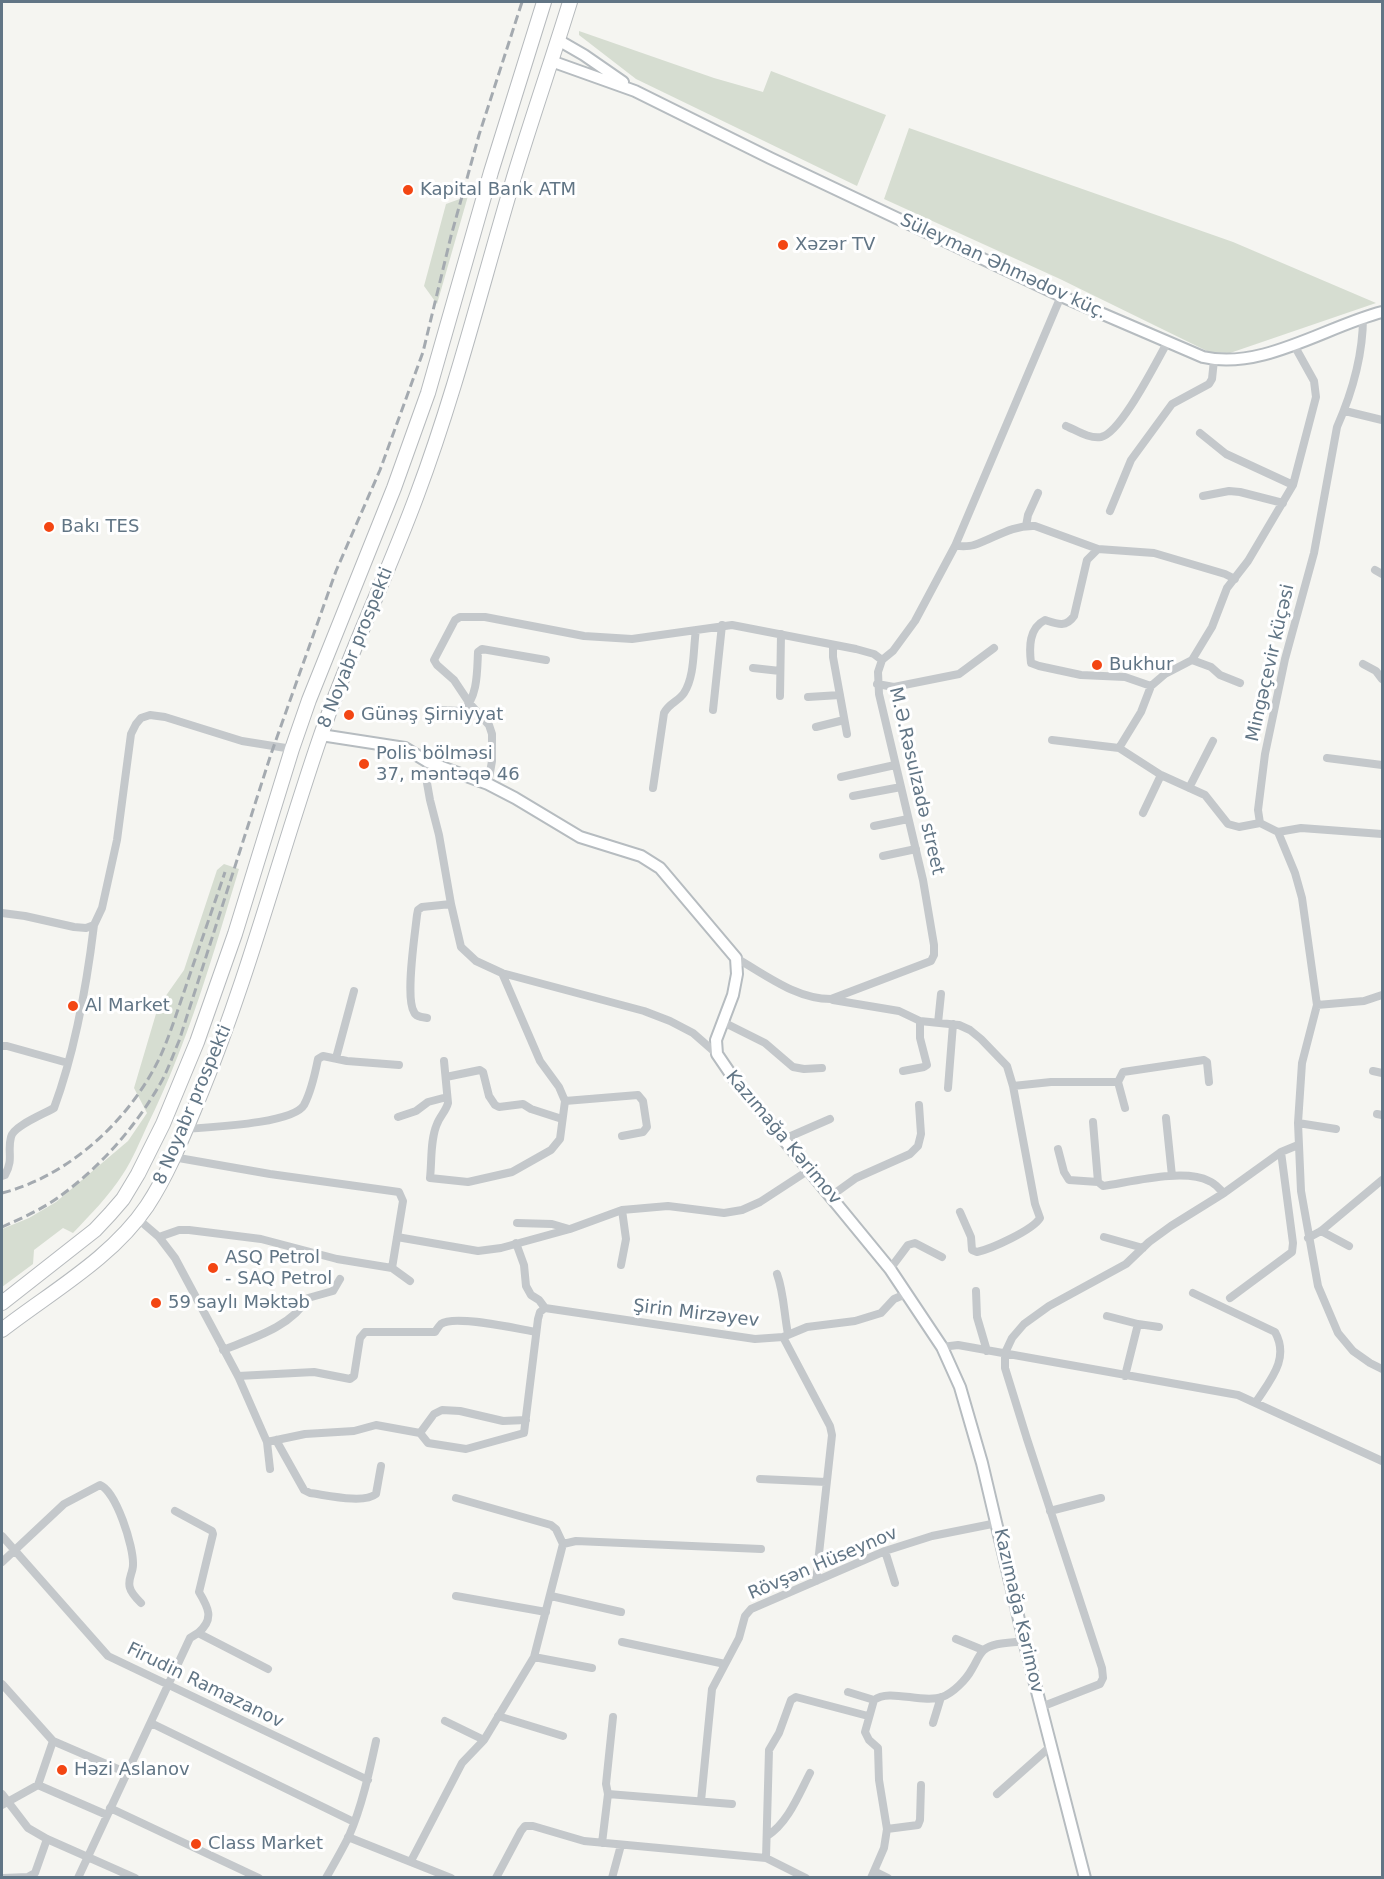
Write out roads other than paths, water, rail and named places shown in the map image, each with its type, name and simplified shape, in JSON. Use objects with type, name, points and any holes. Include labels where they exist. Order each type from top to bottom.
[{"type":"highway","name":"8 Noyabr prospekti","points":[[2,1303],[95,1230],[123,1199],[163,1124],[197,1042],[235,934],[292,749],[325,659],[394,488],[428,393],[491,172],[544,2]]},
{"type":"highway","name":"8 Noyabr prospekti","points":[[2,1330],[108,1250],[138,1219],[158,1188],[186,1129],[222,1042],[256,944],[321,735],[417,495],[465,351],[514,178],[570,2]]},
{"type":"highway","points":[[535,31],[558,40]]},
{"type":"highway","points":[[528,53],[551,61]]},
{"type":"street","points":[[558,40],[584,55],[635,91]]},
{"type":"street","points":[[551,61],[635,91]]},
{"type":"street","name":"Süleyman Əhmədov küç.","points":[[635,91],[770,158],[1061,296],[1167,343],[1214,360],[1244,359],[1294,345],[1363,317],[1383,312]]},
{"type":"street","points":[[488,784],[492,761],[492,734],[489,725],[470,704],[454,680],[434,660],[455,620],[460,617],[485,617],[584,636],[644,639],[732,625],[874,654],[882,660],[893,651],[915,621],[955,546],[1061,296]]},
{"type":"street","name":"Mingəçevir küçəsi","points":[[1260,823],[1258,810],[1265,754],[1282,669],[1314,553],[1337,427],[1345,411],[1360,356],[1364,338],[1363,317]]},
{"type":"street","points":[[1066,426],[1088,436],[1098,437],[1110,432],[1130,408],[1167,343]]},
{"type":"street","points":[[1119,748],[1142,712],[1151,686],[1165,674],[1192,660],[1212,627],[1227,588],[1248,561],[1293,486],[1316,397],[1316,388],[1294,345]]},
{"type":"street","points":[[1110,512],[1131,460],[1172,404],[1209,384],[1212,379],[1214,360]]},
{"type":"street","points":[[1345,411],[1383,420]]},
{"type":"street","points":[[1200,434],[1226,454],[1293,486]]},
{"type":"street","points":[[1203,496],[1228,491],[1240,492],[1283,503]]},
{"type":"street","points":[[1026,526],[1028,515],[1038,493]]},
{"type":"street","points":[[955,546],[971,546],[993,536],[1026,526],[1035,526],[1098,549],[1155,553],[1235,579]]},
{"type":"street","points":[[1098,549],[1087,561],[1074,616],[1069,623],[1062,625],[1045,620],[1038,624],[1032,632],[1031,663],[1080,675],[1125,677],[1151,686]]},
{"type":"street","points":[[713,710],[722,625]]},
{"type":"street","points":[[653,788],[664,713],[667,706],[682,697],[687,690],[696,630]]},
{"type":"street","points":[[780,696],[781,634]]},
{"type":"street","points":[[833,645],[833,657],[847,734]]},
{"type":"street","points":[[877,684],[894,687],[959,674],[994,648]]},
{"type":"street","points":[[437,710],[463,711],[470,704],[476,677],[478,652],[482,649],[546,660]]},
{"type":"street","name":"M.Ə.Rəsulzadə street","points":[[831,999],[930,961],[934,955],[923,880],[877,684],[882,660]]},
{"type":"street","points":[[1192,660],[1211,666],[1220,675],[1240,683]]},
{"type":"street","points":[[1363,664],[1376,670],[1383,679]]},
{"type":"street","points":[[753,668],[780,671]]},
{"type":"street","points":[[808,697],[840,695]]},
{"type":"street","points":[[2,1176],[11,1164],[10,1136],[15,1128],[54,1108],[68,1064],[91,952],[94,925],[102,908],[117,840],[131,734],[136,724],[141,718],[150,715],[165,717],[242,741],[292,749]]},
{"type":"street","points":[[816,727],[844,720]]},
{"type":"street","points":[[321,735],[405,748],[428,762],[488,784],[580,837],[653,862],[736,958],[798,993],[815,999],[831,999],[899,1011],[920,1021],[953,1024],[970,1030],[1007,1066],[1013,1086],[1035,1204],[1040,1218],[1036,1223],[1014,1236],[977,1252],[972,1250],[971,1237],[960,1212]]},
{"type":"street","points":[[1052,740],[1119,748],[1161,775],[1205,795],[1228,824],[1239,826],[1260,823],[1278,832],[1301,828],[1383,834]]},
{"type":"street","points":[[1189,788],[1213,741]]},
{"type":"street","points":[[1327,758],[1383,765]]},
{"type":"street","points":[[428,762],[427,783],[430,800],[461,947],[476,962],[502,974],[644,1011],[670,1021],[693,1033],[717,1054]]},
{"type":"street","points":[[841,777],[895,765]]},
{"type":"street","points":[[1143,813],[1161,775]]},
{"type":"street","points":[[853,796],[901,787]]},
{"type":"street","points":[[874,826],[908,819]]},
{"type":"street","points":[[1278,832],[1295,873],[1302,898],[1317,1005],[1302,1063],[1298,1123],[1301,1191],[1308,1238],[1318,1286],[1338,1333],[1353,1351],[1383,1369]]},
{"type":"street","points":[[883,856],[916,849]]},
{"type":"street","points":[[427,1018],[413,1012],[411,997],[418,910],[422,907],[451,904]]},
{"type":"street","points":[[2,914],[25,916],[74,927],[86,928],[94,925]]},
{"type":"street","name":"Kazımağa Kərimov","points":[[736,958],[737,974],[733,995],[716,1040],[717,1054],[734,1079],[890,1269],[942,1347],[960,1387],[997,1523],[1024,1641],[1085,1878]]},
{"type":"street","points":[[444,1061],[446,1109],[437,1123],[434,1135],[430,1178],[468,1182],[512,1172],[551,1150],[560,1139],[565,1101],[559,1087],[540,1061],[502,974]]},
{"type":"street","points":[[336,1058],[354,991]]},
{"type":"street","points":[[938,1023],[941,994]]},
{"type":"street","points":[[1317,1005],[1364,1001],[1383,995]]},
{"type":"street","points":[[903,1071],[927,1065],[920,1038],[920,1021]]},
{"type":"street","points":[[723,1022],[765,1043],[793,1067],[822,1068]]},
{"type":"street","points":[[948,1088],[953,1024]]},
{"type":"street","points":[[2,1046],[68,1064]]},
{"type":"street","points":[[186,1129],[277,1120],[295,1113],[304,1106],[318,1059],[323,1056],[347,1061],[399,1065]]},
{"type":"street","points":[[1125,1108],[1118,1082],[1123,1072],[1204,1060],[1207,1062],[1209,1082]]},
{"type":"street","points":[[446,1077],[480,1070],[483,1072],[489,1096],[495,1105],[499,1107],[523,1104],[562,1119]]},
{"type":"street","points":[[1374,1071],[1383,1073]]},
{"type":"street","points":[[1013,1086],[1051,1082],[1118,1082]]},
{"type":"street","points":[[565,1101],[638,1095],[643,1101],[647,1127],[643,1132],[622,1136]]},
{"type":"street","points":[[398,1118],[416,1111],[428,1102],[447,1096]]},
{"type":"street","points":[[831,1196],[856,1178],[910,1154],[918,1146],[921,1134],[919,1106]]},
{"type":"street","points":[[1166,1118],[1172,1176]]},
{"type":"street","points":[[784,1138],[830,1119]]},
{"type":"street","points":[[1093,1122],[1098,1182]]},
{"type":"street","points":[[1298,1123],[1336,1130]]},
{"type":"street","points":[[1041,1707],[1100,1684],[1103,1678],[1102,1668],[1005,1368],[1005,1353],[1012,1338],[1024,1324],[1049,1306],[1125,1264],[1171,1226],[1224,1193],[1281,1152],[1298,1145]]},
{"type":"street","points":[[1058,1149],[1064,1172],[1070,1180],[1098,1182],[1103,1186],[1172,1176],[1202,1178],[1224,1193]]},
{"type":"street","points":[[1230,1298],[1292,1252],[1293,1243],[1281,1152]]},
{"type":"street","points":[[173,1157],[270,1174],[399,1192],[404,1201],[392,1268]]},
{"type":"street","points":[[398,1237],[478,1251],[501,1248],[570,1229],[622,1210],[668,1206],[724,1213],[742,1210],[760,1202],[809,1170]]},
{"type":"street","points":[[1308,1238],[1321,1231],[1383,1180]]},
{"type":"street","points":[[621,1264],[626,1239],[622,1210]]},
{"type":"street","points":[[138,1219],[159,1238],[175,1258],[238,1376],[267,1442],[270,1469]]},
{"type":"street","points":[[517,1223],[552,1224],[570,1229]]},
{"type":"street","points":[[159,1238],[179,1230],[189,1230],[261,1239],[337,1259],[392,1268],[410,1281]]},
{"type":"street","points":[[1321,1231],[1349,1246]]},
{"type":"street","points":[[1104,1237],[1143,1248]]},
{"type":"street","points":[[267,1442],[305,1434],[354,1431],[376,1425],[420,1433],[428,1443],[466,1449],[524,1433],[536,1332],[540,1312],[546,1308],[531,1295],[526,1286],[524,1265],[516,1243]]},
{"type":"street","points":[[890,1269],[908,1245],[915,1243],[942,1257]]},
{"type":"street","points":[[777,1274],[782,1288],[785,1336],[832,1434],[816,1581]]},
{"type":"street","points":[[224,1350],[272,1329],[301,1310],[308,1298],[333,1291],[340,1279]]},
{"type":"street","points":[[976,1292],[977,1317],[987,1351]]},
{"type":"street","points":[[1193,1293],[1275,1332],[1282,1348],[1280,1363],[1256,1402]]},
{"type":"street","name":"Şirin Mirzəyev","points":[[546,1308],[755,1339],[785,1336],[807,1327],[855,1321],[881,1313],[894,1299],[906,1294]]},
{"type":"street","points":[[1107,1316],[1159,1327]]},
{"type":"street","points":[[238,1376],[314,1372],[350,1378],[354,1376],[360,1338],[365,1332],[435,1332],[441,1324],[448,1321],[470,1321],[536,1332]]},
{"type":"street","points":[[1125,1376],[1138,1324]]},
{"type":"street","points":[[942,1347],[958,1345],[1238,1395],[1383,1461]]},
{"type":"street","points":[[420,1433],[434,1414],[442,1410],[460,1411],[503,1421],[526,1419]]},
{"type":"street","points":[[276,1440],[304,1490],[310,1493],[360,1499],[373,1497],[376,1494],[381,1466]]},
{"type":"street","points":[[760,1479],[826,1482]]},
{"type":"street","points":[[2,1562],[64,1504],[100,1485],[106,1487],[118,1510],[131,1546],[133,1566],[129,1583],[130,1590],[141,1603]]},
{"type":"street","points":[[411,1861],[462,1762],[484,1740],[534,1657],[563,1544],[556,1529],[551,1525],[456,1498]]},
{"type":"street","points":[[1050,1511],[1101,1498]]},
{"type":"street","points":[[78,1878],[190,1638],[198,1633],[207,1621],[208,1605],[199,1592],[213,1534],[212,1531],[175,1511]]},
{"type":"street","name":"Rövşən Hüseynov","points":[[700,1802],[712,1689],[739,1638],[745,1616],[751,1609],[885,1551],[932,1536],[997,1523]]},
{"type":"street","name":"Firudin Ramazanov","points":[[2,1536],[108,1656],[368,1780]]},
{"type":"street","points":[[563,1544],[576,1541],[761,1549]]},
{"type":"street","points":[[885,1551],[895,1583]]},
{"type":"street","points":[[456,1596],[546,1612]]},
{"type":"street","points":[[551,1596],[621,1612]]},
{"type":"street","points":[[198,1633],[268,1669]]},
{"type":"street","points":[[956,1639],[983,1650]]},
{"type":"street","points":[[848,1692],[874,1700],[884,1696],[929,1699],[941,1697],[961,1683],[971,1672],[983,1650],[991,1645],[1024,1641]]},
{"type":"street","points":[[622,1642],[725,1664]]},
{"type":"street","points":[[534,1657],[592,1668]]},
{"type":"street","points":[[2,1684],[53,1741],[127,1773]]},
{"type":"street","points":[[933,1723],[941,1697]]},
{"type":"street","points":[[766,1858],[769,1750],[779,1733],[790,1700],[796,1698],[868,1716]]},
{"type":"street","points":[[874,1700],[865,1732],[869,1740],[878,1748],[879,1780],[887,1829],[884,1848],[873,1874],[888,1878]]},
{"type":"street","points":[[498,1716],[562,1736]]},
{"type":"street","points":[[602,1843],[613,1717]]},
{"type":"street","points":[[445,1721],[484,1740]]},
{"type":"street","points":[[151,1723],[354,1822]]},
{"type":"street","points":[[5,1803],[38,1785],[53,1741]]},
{"type":"street","points":[[326,1878],[354,1822],[368,1780],[376,1741]]},
{"type":"street","points":[[997,1794],[1051,1746]]},
{"type":"street","points":[[766,1836],[777,1830],[810,1773]]},
{"type":"street","points":[[38,1785],[109,1811],[259,1878]]},
{"type":"street","points":[[887,1829],[918,1825],[921,1785]]},
{"type":"street","points":[[2,1794],[5,1803],[28,1828],[47,1839],[135,1878]]},
{"type":"street","points":[[608,1794],[732,1804]]},
{"type":"street","points":[[496,1878],[525,1826],[533,1826],[584,1841],[766,1858],[806,1878]]},
{"type":"street","points":[[348,1838],[451,1878]]},
{"type":"street","points":[[3,1878],[28,1877],[35,1873],[47,1839]]},
{"type":"street","points":[[612,1878],[621,1845]]},
{"type":"railway","points":[[2,1227],[49,1204],[105,1158],[151,1100],[168,1068],[179,1041],[271,754],[336,571],[380,470],[423,352],[451,236],[479,135],[522,2]]},
{"type":"railway","points":[[2,1193],[27,1185],[74,1159],[95,1142],[132,1102],[160,1057],[167,1040],[225,872]]},
{"type":"place","name":"Kapital Bank ATM","points":[[408,190]]},
{"type":"place","name":"Xəzər TV","points":[[783,245]]},
{"type":"place","name":"Bakı TES","points":[[49,527]]},
{"type":"place","name":"Bukhur","points":[[1097,665]]},
{"type":"place","name":"Günəş Şirniyyat","points":[[349,715]]},
{"type":"place","name":"Polis bölməsi 37, məntəqə 46","points":[[364,764]]},
{"type":"place","name":"Al Market","points":[[73,1006]]},
{"type":"place","name":"ASQ Petrol - SAQ Petrol","points":[[213,1268]]},
{"type":"place","name":"59 saylı Məktəb","points":[[156,1303]]},
{"type":"place","name":"Həzi Aslanov","points":[[62,1770]]},
{"type":"place","name":"Class Market","points":[[196,1844]]}]
